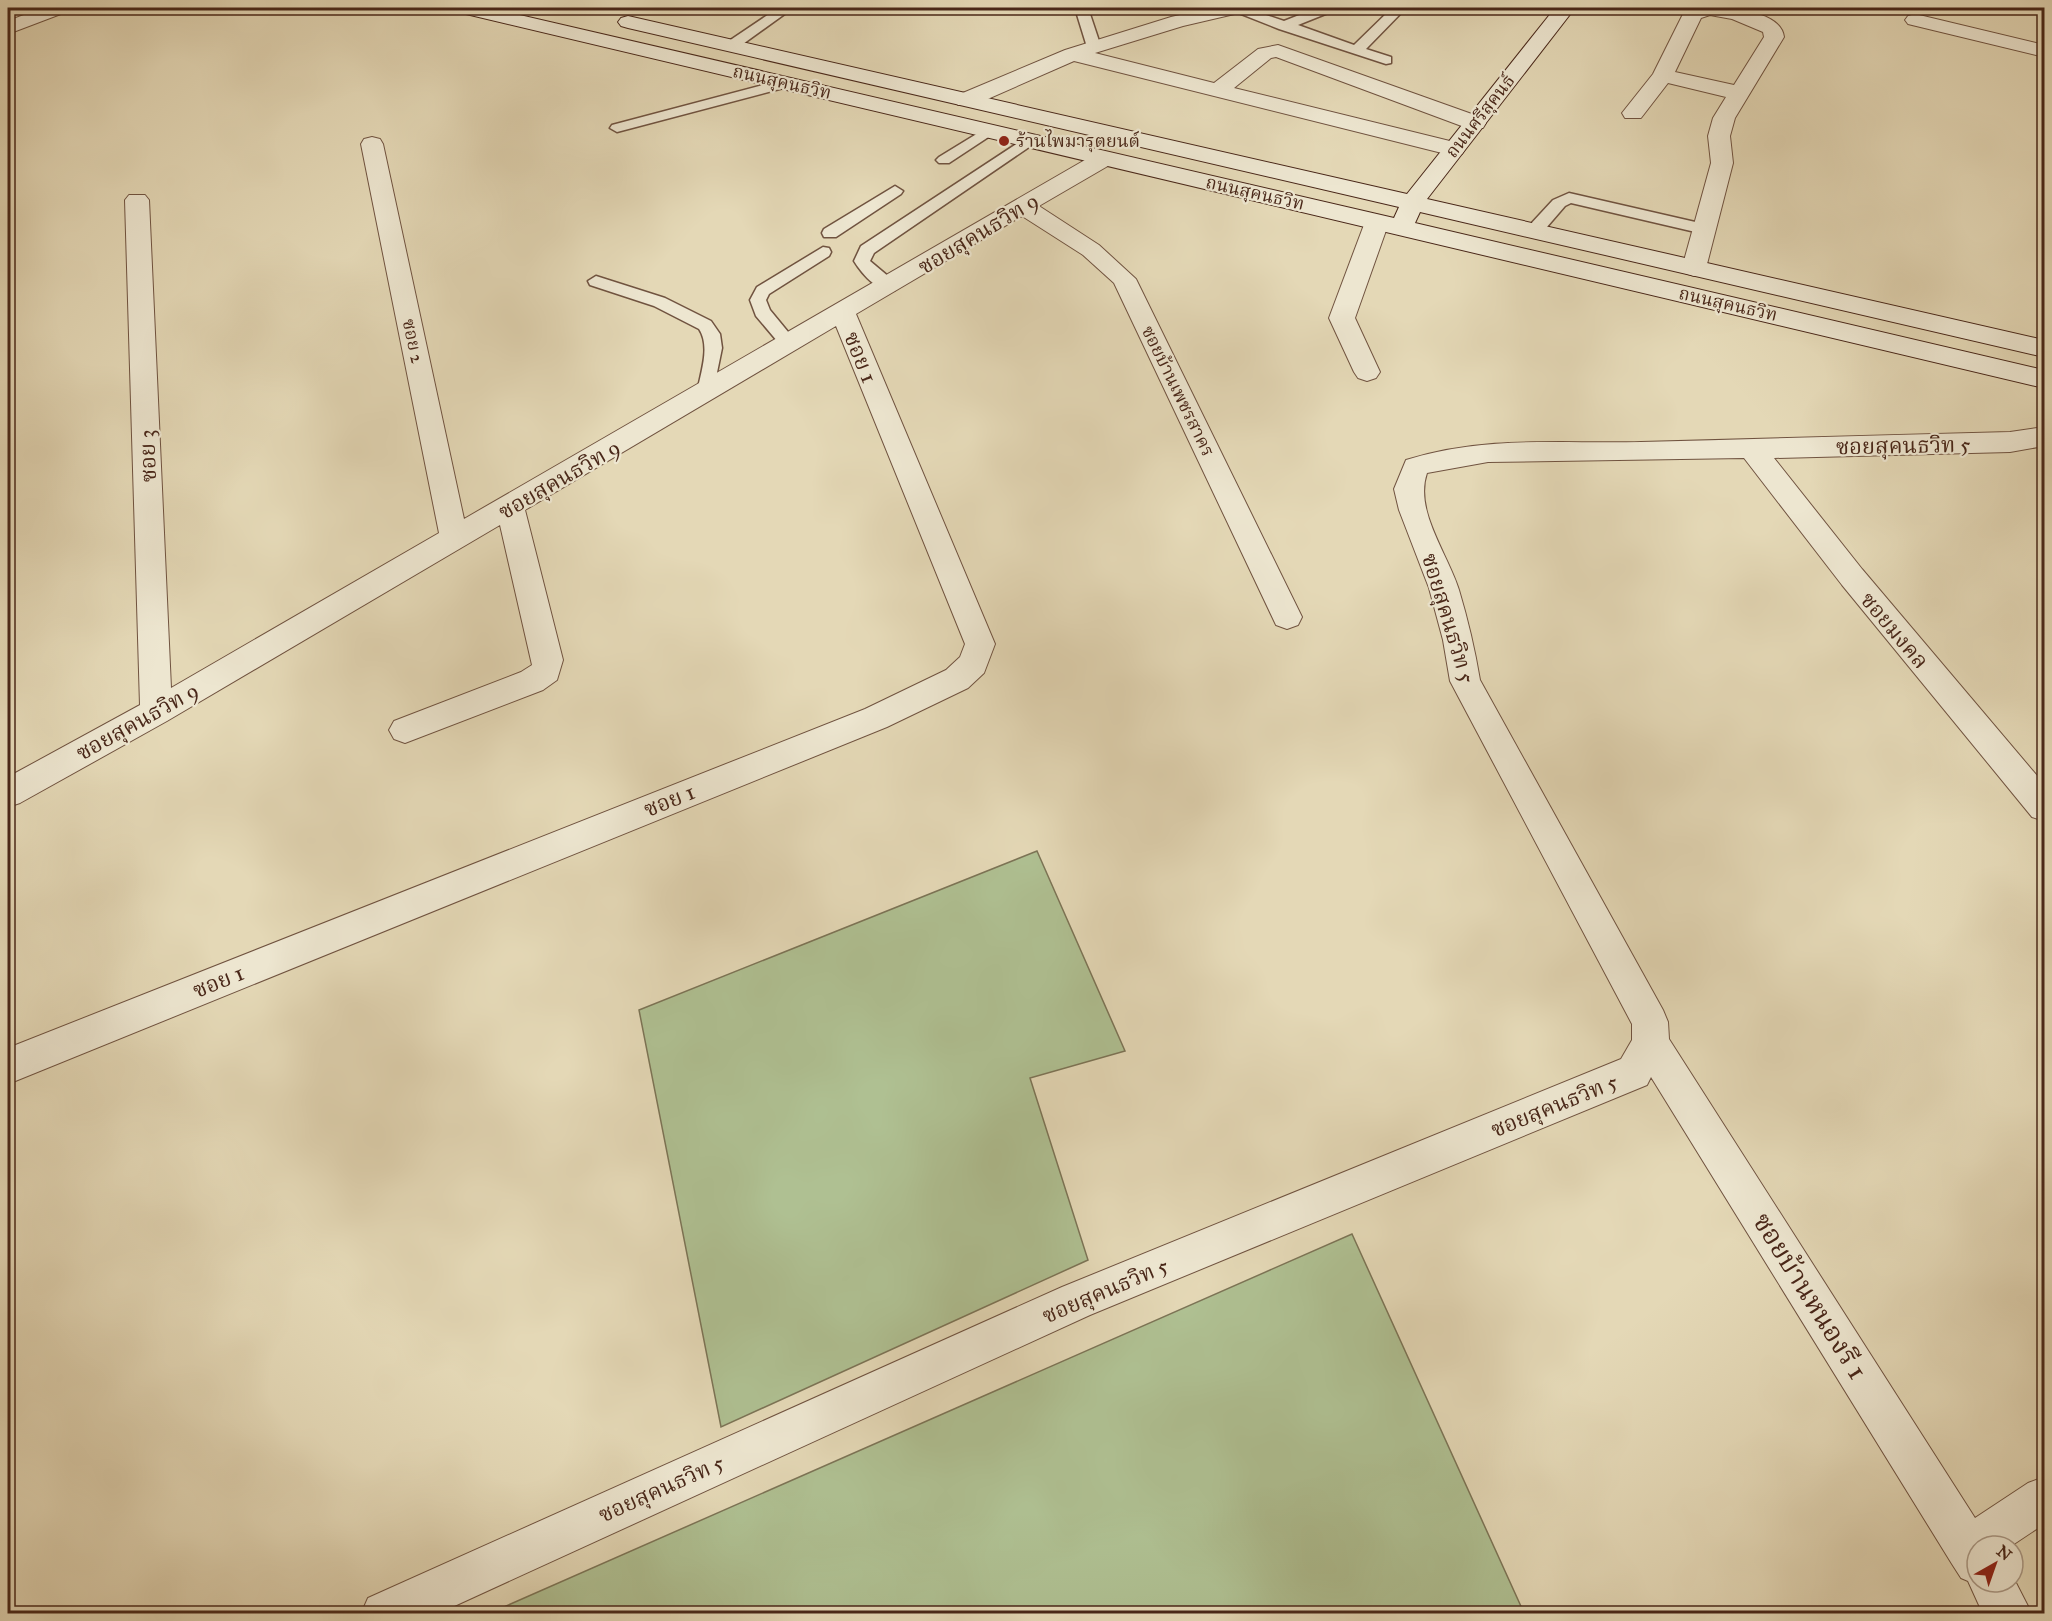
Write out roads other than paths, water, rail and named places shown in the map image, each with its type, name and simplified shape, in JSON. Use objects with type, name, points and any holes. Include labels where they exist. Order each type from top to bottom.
[{"type":"street","points":[[8,28],[58,8]]},
{"type":"street","name":"ถนนสุคนธวิท","points":[[466,8],[2044,379]]},
{"type":"street","points":[[966,100],[1072,54],[1178,21],[1234,8]]},
{"type":"street","name":"ถนนศรีสุคนธ์","points":[[1401,227],[1412,203],[1565,8]]},
{"type":"street","points":[[1633,113],[1663,76],[1694,14],[1701,8],[1713,8],[1773,30],[1774,37],[1724,118],[1721,127],[1719,136],[1722,164],[1694,268]]},
{"type":"street","name":"ถนนสุคนธวิท","points":[[609,18],[2044,349]]},
{"type":"street","points":[[1915,21],[2044,51]]},
{"type":"street","points":[[1218,90],[1265,53],[1278,51],[1475,123]]},
{"type":"street","points":[[1072,54],[1454,149]]},
{"type":"street","points":[[1663,76],[1739,93]]},
{"type":"street","name":"ซอย 2","points":[[372,144],[454,539]]},
{"type":"street","name":"ซอยสุคนธวิท 9","points":[[8,793],[156,712],[510,508],[1106,158]]},
{"type":"street","name":"ซอย 3","points":[[137,200],[156,712]]},
{"type":"street","name":"ซอยบ้านเพชรสาคร","points":[[1022,206],[1091,250],[1124,279],[1287,617]]},
{"type":"street","points":[[1367,372],[1342,318],[1377,222]]},
{"type":"street","name":"ซอย 1","points":[[8,1066],[876,718],[957,679],[973,664],[980,644],[843,313]]},
{"type":"street","name":"ซอยสุคนธวิท 5","points":[[384,1614],[1076,1301],[1634,1072],[1651,1043],[1650,1022],[1465,681],[1458,640],[1444,588],[1413,510],[1408,489],[1416,467],[1442,457],[1474,452],[2010,442],[2044,437]]},
{"type":"street","name":"ซอยมงคล","points":[[1751,448],[1852,577],[2044,807]]},
{"type":"street","points":[[405,730],[532,681],[546,670],[548,660],[510,508]]},
{"type":"street","name":"ซอยบ้านหนองรี 1","points":[[1651,1043],[1965,1543]]},
{"type":"street","points":[[2008,1534],[2044,1498]]},
{"type":"street","name":"ซอยบ้านหนองรี 1","points":[[1997,1594],[2009,1614]]},
{"type":"lane","points":[[731,46],[786,8]]},
{"type":"lane","points":[[1081,8],[1094,47]]},
{"type":"lane","points":[[1234,8],[1386,60]]},
{"type":"lane","points":[[1284,26],[1328,8]]},
{"type":"lane","points":[[1357,50],[1399,8]]},
{"type":"lane","points":[[617,128],[786,83]]},
{"type":"lane","points":[[944,160],[988,131]]},
{"type":"lane","points":[[889,285],[867,269],[862,261],[867,250],[1030,140]]},
{"type":"lane","points":[[830,233],[895,191]]},
{"type":"lane","points":[[1534,231],[1559,203],[1569,198],[1704,229]]},
{"type":"lane","points":[[789,344],[762,312],[758,300],[764,291],[823,252]]},
{"type":"lane","points":[[596,281],[686,313],[705,324],[712,334],[706,393]]},
{"type":"place","name":"ร้านไพมารุตยนต์","points":[[1004,141]]}]
